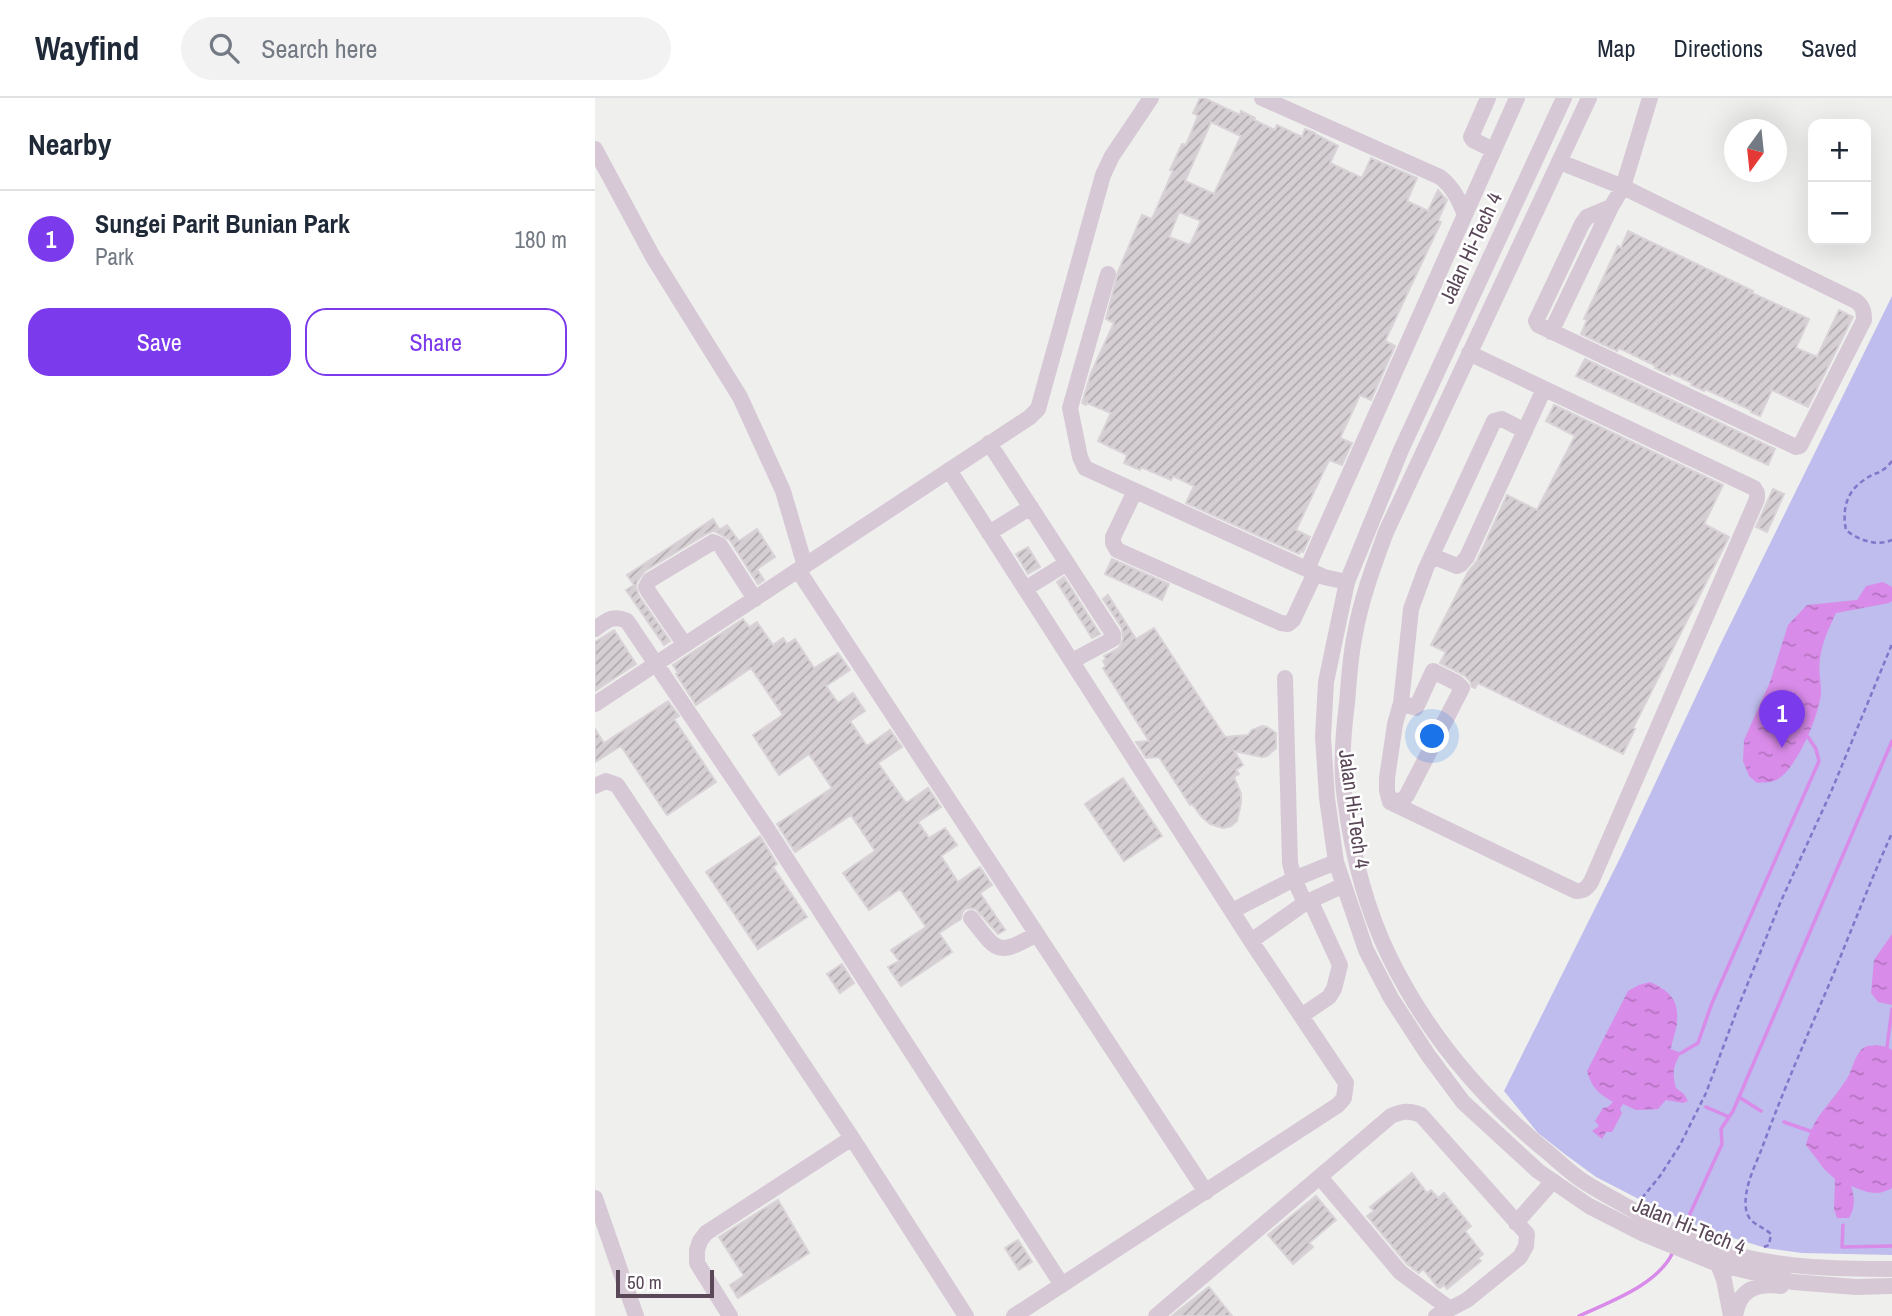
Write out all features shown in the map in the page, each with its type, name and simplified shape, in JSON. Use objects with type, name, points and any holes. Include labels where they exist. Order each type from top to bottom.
[{"type":"street","points":[[595,704],[1038,409],[1103,175],[1112,156],[1151,98]]},
{"type":"street","points":[[1262,98],[1440,177],[1449,185],[1465,215]]},
{"type":"street","points":[[1488,98],[1471,137],[1493,149]]},
{"type":"street","points":[[1135,491],[1113,537],[1112,543],[1117,550],[1281,623],[1288,624],[1293,620],[1311,571],[1517,98]]},
{"type":"street","name":"Jalan Hi-Tech 4","points":[[1564,98],[1401,450],[1347,582],[1326,682],[1323,737],[1327,798],[1336,862],[1366,950],[1391,998],[1428,1055],[1464,1102],[1538,1171],[1589,1206],[1647,1226],[1709,1256],[1793,1282],[1832,1286],[1892,1286]]},
{"type":"street","name":"Jalan Hi-Tech 4","points":[[1589,98],[1386,532],[1368,581],[1354,635],[1343,733],[1344,797],[1368,903],[1389,957],[1424,1018],[1487,1098],[1580,1179],[1647,1226]]},
{"type":"street","points":[[1560,162],[1623,187],[1861,305],[1864,320],[1800,446],[1796,447],[1551,332],[1623,187],[1650,98]]},
{"type":"street","points":[[595,149],[653,257],[740,397],[783,491],[801,568],[1206,1192]]},
{"type":"street","points":[[1108,274],[1070,408],[1080,457],[1085,468],[1324,577],[1347,582]]},
{"type":"street","points":[[1469,353],[1754,488],[1757,493],[1757,499],[1591,882],[1586,889],[1576,891],[1390,802],[1387,791],[1395,724],[1401,704],[1411,609],[1432,556],[1494,421],[1502,419],[1525,431]]},
{"type":"street","points":[[1432,556],[1457,566],[1467,557],[1544,388]]},
{"type":"street","points":[[989,443],[1114,637],[1072,661]]},
{"type":"street","points":[[949,470],[1251,941],[1346,1083],[1344,1098],[1339,1105],[1014,1316]]},
{"type":"street","points":[[989,533],[1031,507]]},
{"type":"street","points":[[685,645],[648,591],[646,587],[650,580],[713,542],[720,545],[755,599]]},
{"type":"street","points":[[1025,589],[1067,563]]},
{"type":"street","points":[[595,629],[612,618],[627,621],[768,830],[1062,1285]]},
{"type":"street","points":[[1390,802],[1403,800],[1407,795],[1462,688],[1433,671],[1416,708],[1401,704]]},
{"type":"street","points":[[1285,678],[1290,863],[1294,879],[1340,965],[1334,989],[1329,997],[1301,1016]]},
{"type":"street","points":[[595,786],[606,781],[617,785],[852,1138],[966,1316]]},
{"type":"street","points":[[1232,911],[1294,879],[1336,862]]},
{"type":"street","points":[[1251,941],[1308,902],[1344,885]]},
{"type":"street","points":[[971,918],[996,948],[1006,949],[1037,934]]},
{"type":"street","points":[[1156,1316],[1391,1116],[1400,1112],[1412,1111],[1421,1115],[1527,1234],[1526,1246],[1520,1257],[1467,1300],[1443,1313],[1400,1272],[1320,1177]]},
{"type":"street","points":[[730,1316],[697,1263],[700,1241],[706,1233],[852,1138]]},
{"type":"street","points":[[1516,1223],[1553,1181]]},
{"type":"street","points":[[595,1198],[636,1316]]},
{"type":"street","name":"Jalan Hi-Tech 4","points":[[1709,1256],[1729,1253],[1780,1264],[1839,1269],[1892,1269]]},
{"type":"street","points":[[1709,1256],[1724,1280],[1733,1316]]},
{"type":"street","points":[[1733,1316],[1737,1304],[1751,1288],[1768,1284],[1793,1287],[1832,1286]]},
{"type":"path","points":[[1892,461],[1884,470],[1865,478],[1849,493],[1843,515],[1846,530],[1857,539],[1884,544],[1892,540]]},
{"type":"path","points":[[1639,1203],[1680,1145],[1706,1093],[1781,901],[1831,792],[1892,644]]},
{"type":"path","points":[[1761,1249],[1769,1245],[1771,1234],[1749,1218],[1745,1207],[1748,1185],[1781,1097],[1892,833]]},
{"type":"shaded area","points":[[1892,296],[1892,1255],[1802,1253],[1766,1248],[1713,1232],[1662,1211],[1596,1177],[1538,1133],[1504,1091]]},
{"type":"water","points":[[1883,582],[1892,587],[1892,601],[1889,603],[1836,613],[1822,647],[1819,663],[1820,702],[1805,742],[1782,776],[1772,782],[1757,783],[1749,776],[1743,761],[1744,740],[1770,682],[1788,625],[1807,605],[1857,600],[1866,586]]},
{"type":"water","points":[[1892,934],[1892,1005],[1878,1002],[1871,993],[1874,960]]},
{"type":"water","points":[[1650,982],[1667,992],[1676,1007],[1677,1024],[1671,1049],[1681,1053],[1675,1066],[1674,1078],[1676,1088],[1688,1101],[1683,1103],[1666,1100],[1658,1109],[1636,1110],[1623,1104],[1620,1109],[1622,1113],[1612,1132],[1606,1132],[1602,1139],[1592,1131],[1599,1126],[1595,1121],[1603,1108],[1613,1102],[1596,1090],[1587,1071],[1628,991]]},
{"type":"water","points":[[1876,1045],[1892,1050],[1892,1188],[1876,1193],[1851,1186],[1854,1203],[1851,1214],[1849,1218],[1837,1218],[1834,1209],[1835,1179],[1806,1145],[1813,1126],[1840,1089],[1858,1053],[1865,1047]]},
{"type":"building","points":[[1200,98],[1204,98],[1240,115],[1241,111],[1275,130],[1277,125],[1302,137],[1305,129],[1338,146],[1330,163],[1362,178],[1371,158],[1417,178],[1407,201],[1428,211],[1438,190],[1447,200],[1438,220],[1441,222],[1385,341],[1395,346],[1371,400],[1360,395],[1340,438],[1352,443],[1342,465],[1329,460],[1296,530],[1310,537],[1303,552],[1300,551],[1299,554],[1186,503],[1194,486],[1173,476],[1171,480],[1124,463],[1127,455],[1098,441],[1111,413],[1082,403],[1091,373],[1114,323],[1106,319],[1118,272],[1142,215],[1152,219],[1173,171],[1170,170],[1182,144],[1186,145],[1198,116],[1193,113]],"holes":[[[1211,122],[1241,136],[1214,194],[1185,181]],[[1179,212],[1201,221],[1190,245],[1169,237]]]},
{"type":"building","points":[[1628,231],[1809,319],[1796,348],[1817,357],[1839,310],[1853,317],[1808,407],[1772,390],[1760,416],[1691,385],[1692,383],[1671,373],[1670,375],[1655,368],[1656,366],[1619,348],[1617,351],[1581,334],[1587,320],[1584,319],[1618,246],[1621,248]]},
{"type":"building","points":[[1585,359],[1775,449],[1768,465],[1576,376]]},
{"type":"building","points":[[1554,405],[1723,485],[1704,524],[1729,537],[1633,728],[1635,729],[1623,754],[1478,683],[1475,688],[1472,687],[1464,675],[1440,663],[1446,652],[1431,645],[1468,572],[1477,561],[1507,495],[1537,510],[1575,436],[1546,421]]},
{"type":"building","points":[[1773,489],[1784,494],[1767,532],[1756,527]]},
{"type":"building","points":[[713,519],[719,529],[645,571],[637,582],[639,596],[670,641],[664,645],[626,590],[634,585],[627,575]]},
{"type":"building","points":[[727,525],[739,541],[757,529],[775,557],[757,569],[764,580],[758,584],[729,539],[716,532]]},
{"type":"building","points":[[1028,547],[1040,567],[1028,574],[1016,554]]},
{"type":"building","points":[[1112,559],[1169,584],[1162,600],[1105,574]]},
{"type":"building","points":[[1064,577],[1100,634],[1092,638],[1057,582]]},
{"type":"building","points":[[1108,595],[1136,639],[1154,628],[1225,737],[1248,735],[1262,726],[1276,733],[1276,748],[1267,756],[1234,751],[1243,765],[1236,770],[1239,774],[1234,777],[1241,794],[1241,803],[1237,821],[1231,826],[1223,828],[1210,824],[1192,804],[1190,805],[1159,757],[1146,758],[1136,742],[1149,741],[1103,668],[1106,666],[1104,656],[1119,648],[1123,639],[1122,628],[1103,599]]},
{"type":"building","points":[[743,619],[749,627],[757,622],[773,645],[783,638],[787,644],[795,639],[814,668],[838,653],[850,670],[826,686],[838,703],[853,693],[865,711],[850,721],[867,746],[890,730],[902,747],[878,763],[906,803],[928,788],[941,807],[918,822],[929,838],[945,828],[957,845],[941,856],[958,882],[980,867],[992,885],[980,893],[1005,930],[998,934],[976,909],[965,909],[961,919],[939,933],[952,952],[901,986],[888,967],[899,961],[891,950],[926,927],[900,889],[869,910],[843,873],[875,851],[851,815],[795,852],[777,824],[832,788],[809,754],[779,775],[753,735],[783,715],[751,668],[696,705],[676,674],[678,673],[673,665]]},
{"type":"building","points":[[614,630],[636,664],[595,691],[595,642]]},
{"type":"building","points":[[668,701],[679,716],[674,719],[716,782],[667,815],[621,746],[595,762],[595,729],[604,743]]},
{"type":"building","points":[[1123,778],[1162,836],[1124,861],[1085,804]]},
{"type":"building","points":[[760,836],[777,864],[773,867],[807,917],[758,949],[706,872]]},
{"type":"building","points":[[842,964],[854,983],[840,993],[827,974]]},
{"type":"building","points":[[1412,1173],[1427,1193],[1431,1190],[1438,1198],[1444,1193],[1471,1226],[1465,1231],[1483,1254],[1478,1258],[1481,1261],[1447,1289],[1444,1285],[1440,1288],[1437,1286],[1423,1269],[1419,1273],[1407,1264],[1367,1216],[1374,1211],[1370,1207]]},
{"type":"building","points":[[1316,1196],[1336,1220],[1309,1243],[1313,1247],[1293,1264],[1268,1235]]},
{"type":"building","points":[[778,1200],[809,1253],[738,1298],[730,1285],[744,1276],[719,1237]]},
{"type":"building","points":[[1018,1240],[1032,1262],[1019,1270],[1005,1248]]},
{"type":"building","points":[[1209,1287],[1232,1316],[1172,1316],[1178,1311]]},
{"type":"waterway","points":[[1681,1053],[1698,1043],[1712,1003],[1819,761],[1816,749],[1808,737]]},
{"type":"waterway","points":[[1683,1229],[1722,1144],[1721,1129],[1733,1111],[1892,741]]},
{"type":"waterway","points":[[1887,1047],[1892,1009]]},
{"type":"waterway","points":[[1739,1097],[1761,1111]]},
{"type":"waterway","points":[[1706,1107],[1729,1117]]},
{"type":"waterway","points":[[1784,1122],[1810,1131]]},
{"type":"waterway","points":[[1843,1225],[1842,1247],[1892,1246]]},
{"type":"waterway","points":[[1579,1316],[1645,1283],[1666,1264],[1673,1252]]},
{"type":"place","name":"Sungei Parit Bunian Park","points":[[1782,748]]}]
